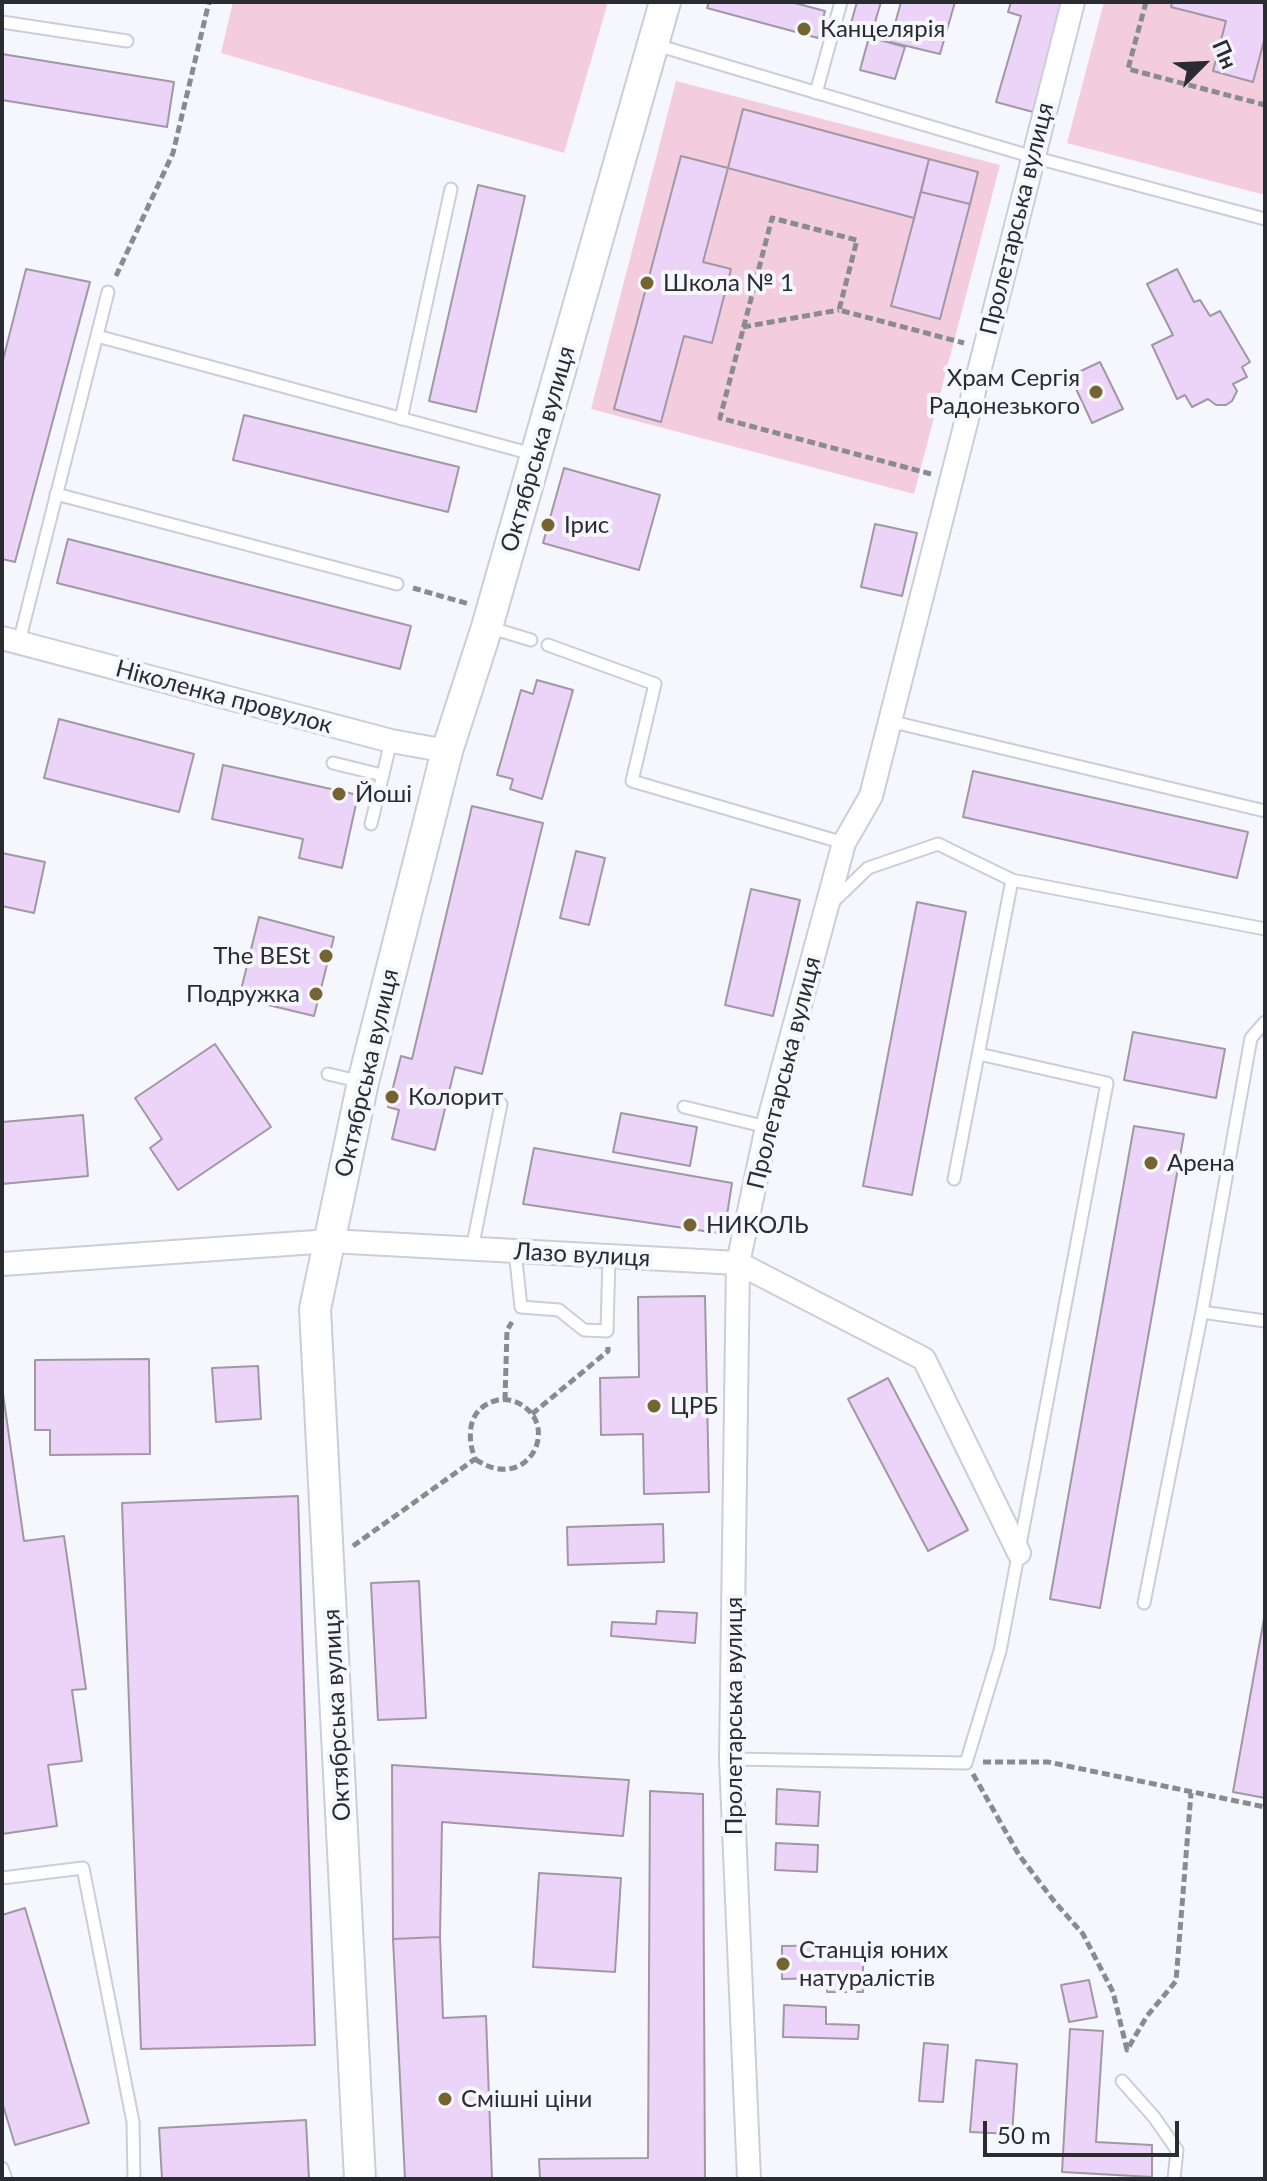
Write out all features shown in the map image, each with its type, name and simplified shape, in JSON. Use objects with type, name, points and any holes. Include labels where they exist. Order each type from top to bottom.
[{"type":"main road","name":"Октябрська вулиця","points":[[360,2179],[315,1309],[363,1082],[447,751],[490,619],[665,2]]},
{"type":"street","name":"Пролетарська вулиця","points":[[749,2179],[731,1759],[738,1263],[767,1127],[844,843],[871,796],[1073,2]]},
{"type":"street","name":"Ніколенка провулок","points":[[10,640],[391,741],[447,751]]},
{"type":"street","name":"Лазо вулиця","points":[[2,1264],[330,1241],[738,1263],[924,1359],[1019,1553]]},
{"type":"lane","points":[[816,93],[841,2]]},
{"type":"lane","points":[[2,22],[127,41]]},
{"type":"lane","points":[[652,44],[1033,157],[1265,219]]},
{"type":"lane","points":[[401,419],[451,189]]},
{"type":"lane","points":[[10,640],[56,494],[108,292]]},
{"type":"lane","points":[[97,336],[536,455]]},
{"type":"lane","points":[[56,494],[397,584]]},
{"type":"lane","points":[[490,619],[531,640]]},
{"type":"lane","points":[[548,645],[655,684],[632,781],[844,843]]},
{"type":"lane","points":[[889,721],[1265,811]]},
{"type":"lane","points":[[371,824],[391,741]]},
{"type":"lane","points":[[333,763],[382,775]]},
{"type":"lane","points":[[827,908],[868,868],[938,844],[1012,880],[1265,929]]},
{"type":"lane","points":[[954,1179],[1012,880]]},
{"type":"lane","points":[[1144,1603],[1202,1312],[1251,1038],[1265,1022]]},
{"type":"lane","points":[[731,1759],[966,1763],[1000,1651],[1107,1083],[979,1054]]},
{"type":"lane","points":[[328,1074],[363,1082]]},
{"type":"lane","points":[[472,1250],[501,1104]]},
{"type":"lane","points":[[684,1107],[767,1127]]},
{"type":"lane","points":[[515,1251],[521,1307],[559,1310],[584,1330],[607,1331],[609,1257]]},
{"type":"lane","points":[[1202,1312],[1265,1321]]},
{"type":"lane","points":[[2,1878],[83,1868],[133,2122],[134,2179]]},
{"type":"lane","points":[[1122,2081],[1154,2117],[1177,2150],[1174,2179]]},
{"type":"lane","points":[[2,2168],[6,2179]]},
{"type":"path","points":[[108,292],[173,153],[209,2]]},
{"type":"path","points":[[1146,2],[1128,69],[1265,105]]},
{"type":"path","points":[[839,310],[857,240],[772,218],[720,418],[951,479]]},
{"type":"path","points":[[743,327],[839,310],[984,348]]},
{"type":"path","points":[[397,584],[490,619]]},
{"type":"path","points":[[505,1400],[507,1330],[521,1307]]},
{"type":"path","points":[[532,1414],[608,1351],[607,1331]]},
{"type":"path","points":[[505,1400],[522,1405],[532,1414],[538,1426],[538,1438],[536,1450],[527,1462],[514,1469],[500,1471],[487,1468],[475,1459],[468,1442],[475,1416],[485,1406],[505,1400]]},
{"type":"path","points":[[329,1563],[475,1459]]},
{"type":"path","points":[[1191,1793],[1176,1981],[1147,2016],[1127,2050],[1113,1992],[1083,1934],[1019,1855],[966,1763],[1048,1762],[1265,1807]]},
{"type":"shaded area","points":[[233,2],[608,2],[564,153],[221,53]]},
{"type":"shaded area","points":[[1104,2],[1265,2],[1265,195],[1067,143]]},
{"type":"shaded area","points":[[676,81],[1000,165],[914,494],[591,409]]},
{"type":"building","points":[[709,2],[791,2],[825,11],[818,38],[707,8]]},
{"type":"building","points":[[857,2],[881,2],[871,36],[849,30]]},
{"type":"building","points":[[901,2],[955,2],[940,54],[890,42]]},
{"type":"building","points":[[1011,2],[1062,2],[1033,112],[996,102],[1021,16],[1008,12]]},
{"type":"building","points":[[1172,2],[1265,2],[1265,37],[1253,82],[1213,71],[1226,21],[1171,7]]},
{"type":"building","points":[[869,37],[905,47],[895,79],[860,70]]},
{"type":"building","points":[[2,54],[174,82],[167,127],[2,100]]},
{"type":"building","points":[[743,109],[929,159],[914,218],[728,168]]},
{"type":"building","points":[[681,156],[728,168],[703,262],[731,269],[712,343],[684,336],[661,422],[614,409]]},
{"type":"building","points":[[929,159],[978,172],[970,204],[921,192]]},
{"type":"building","points":[[478,185],[525,196],[476,412],[429,401]]},
{"type":"building","points":[[921,192],[970,204],[940,319],[891,306]]},
{"type":"building","points":[[26,269],[90,282],[15,562],[2,559],[2,364]]},
{"type":"building","points":[[1177,269],[1194,302],[1200,300],[1210,316],[1220,311],[1250,362],[1242,367],[1247,377],[1233,384],[1237,391],[1226,405],[1216,405],[1208,399],[1192,407],[1185,395],[1177,399],[1152,345],[1173,335],[1147,284]]},
{"type":"building","name":"Храм Сергія Радонезького","points":[[1100,362],[1123,409],[1092,423],[1070,376]]},
{"type":"building","points":[[244,415],[459,467],[448,512],[233,460]]},
{"type":"building","points":[[564,468],[660,495],[639,570],[543,543]]},
{"type":"building","points":[[875,524],[917,533],[902,596],[861,587]]},
{"type":"building","points":[[68,539],[411,626],[400,669],[57,583]]},
{"type":"building","points":[[537,680],[573,690],[542,799],[510,789],[513,779],[497,775],[521,690],[533,694]]},
{"type":"building","points":[[59,719],[194,754],[179,812],[44,778]]},
{"type":"building","points":[[223,765],[358,795],[342,868],[299,858],[303,839],[212,819]]},
{"type":"building","points":[[973,771],[1248,832],[1237,878],[963,817]]},
{"type":"building","points":[[472,806],[543,823],[482,1074],[455,1067],[435,1150],[392,1139],[399,1110],[388,1107],[401,1056],[412,1059]]},
{"type":"building","points":[[576,851],[605,858],[589,925],[560,918]]},
{"type":"building","points":[[2,853],[45,862],[34,913],[2,906]]},
{"type":"building","points":[[751,889],[800,900],[773,1016],[725,1005]]},
{"type":"building","points":[[917,902],[966,912],[912,1195],[863,1186]]},
{"type":"building","points":[[259,917],[334,937],[314,1016],[239,998]]},
{"type":"building","points":[[1133,1032],[1225,1049],[1216,1098],[1124,1080]]},
{"type":"building","points":[[215,1044],[271,1127],[178,1190],[150,1148],[162,1139],[135,1098]]},
{"type":"building","points":[[621,1113],[697,1127],[690,1166],[613,1152]]},
{"type":"building","points":[[83,1115],[88,1176],[2,1184],[2,1122]]},
{"type":"building","points":[[1134,1126],[1184,1134],[1100,1608],[1050,1599]]},
{"type":"building","points":[[534,1148],[732,1183],[724,1234],[523,1204]]},
{"type":"building","name":"ЦРБ","points":[[705,1296],[709,1492],[644,1494],[643,1434],[601,1435],[600,1378],[639,1377],[638,1297]]},
{"type":"building","points":[[149,1359],[150,1454],[50,1455],[50,1430],[35,1430],[35,1360]]},
{"type":"building","points":[[258,1366],[261,1419],[216,1422],[212,1368]]},
{"type":"building","points":[[888,1378],[968,1530],[928,1551],[848,1399]]},
{"type":"building","points":[[2,1387],[24,1541],[64,1536],[86,1689],[72,1690],[82,1761],[48,1765],[57,1826],[2,1834]]},
{"type":"building","points":[[298,1496],[315,2045],[141,2049],[122,1503]]},
{"type":"building","points":[[663,1524],[664,1562],[568,1565],[567,1527]]},
{"type":"building","points":[[419,1581],[426,1718],[378,1720],[371,1583]]},
{"type":"building","points":[[657,1611],[697,1613],[695,1643],[611,1636],[612,1622],[656,1624]]},
{"type":"building","points":[[1265,1613],[1265,1798],[1233,1792]]},
{"type":"building","points":[[392,1765],[629,1780],[623,1836],[442,1822],[440,1937],[393,1939]]},
{"type":"building","points":[[777,1789],[820,1792],[818,1826],[776,1824]]},
{"type":"building","points":[[650,1791],[703,1794],[705,2179],[540,2179],[539,2159],[648,2158]]},
{"type":"building","points":[[776,1843],[818,1845],[817,1872],[775,1870]]},
{"type":"building","points":[[539,1873],[621,1878],[615,1972],[533,1967]]},
{"type":"building","points":[[25,1908],[89,2123],[15,2145],[2,2102],[2,1915]]},
{"type":"building","name":"Смішні ціни","points":[[440,1937],[443,2018],[486,2016],[492,2179],[405,2179],[393,1939]]},
{"type":"building","points":[[863,1945],[863,1992],[827,1992],[828,1978],[782,1979],[782,1946]]},
{"type":"building","points":[[1089,1980],[1097,2017],[1069,2022],[1061,1985]]},
{"type":"building","points":[[784,2005],[826,2007],[826,2024],[859,2025],[858,2039],[783,2037]]},
{"type":"building","points":[[1070,2029],[1103,2031],[1096,2142],[1152,2145],[1152,2177],[1062,2172]]},
{"type":"building","points":[[924,2043],[948,2045],[943,2102],[919,2101]]},
{"type":"building","points":[[976,2060],[1017,2064],[1012,2134],[970,2132]]},
{"type":"building","points":[[306,2120],[309,2179],[162,2179],[159,2128]]},
{"type":"place","name":"Канцелярія","points":[[804,29]]},
{"type":"place","name":"Школа № 1","points":[[647,283]]},
{"type":"place","name":"Храм Сергія Радонезького","points":[[1096,392]]},
{"type":"place","name":"Ірис","points":[[548,525]]},
{"type":"place","name":"Йоші","points":[[339,794]]},
{"type":"place","name":"The BESt","points":[[326,956]]},
{"type":"place","name":"Подружка","points":[[316,994]]},
{"type":"place","name":"Колорит","points":[[392,1097]]},
{"type":"place","name":"Арена","points":[[1151,1163]]},
{"type":"place","name":"НИКОЛЬ","points":[[690,1225]]},
{"type":"place","name":"ЦРБ","points":[[654,1406]]},
{"type":"place","name":"Станція юних натуралістів","points":[[783,1964]]},
{"type":"place","name":"Смішні ціни","points":[[445,2099]]}]
